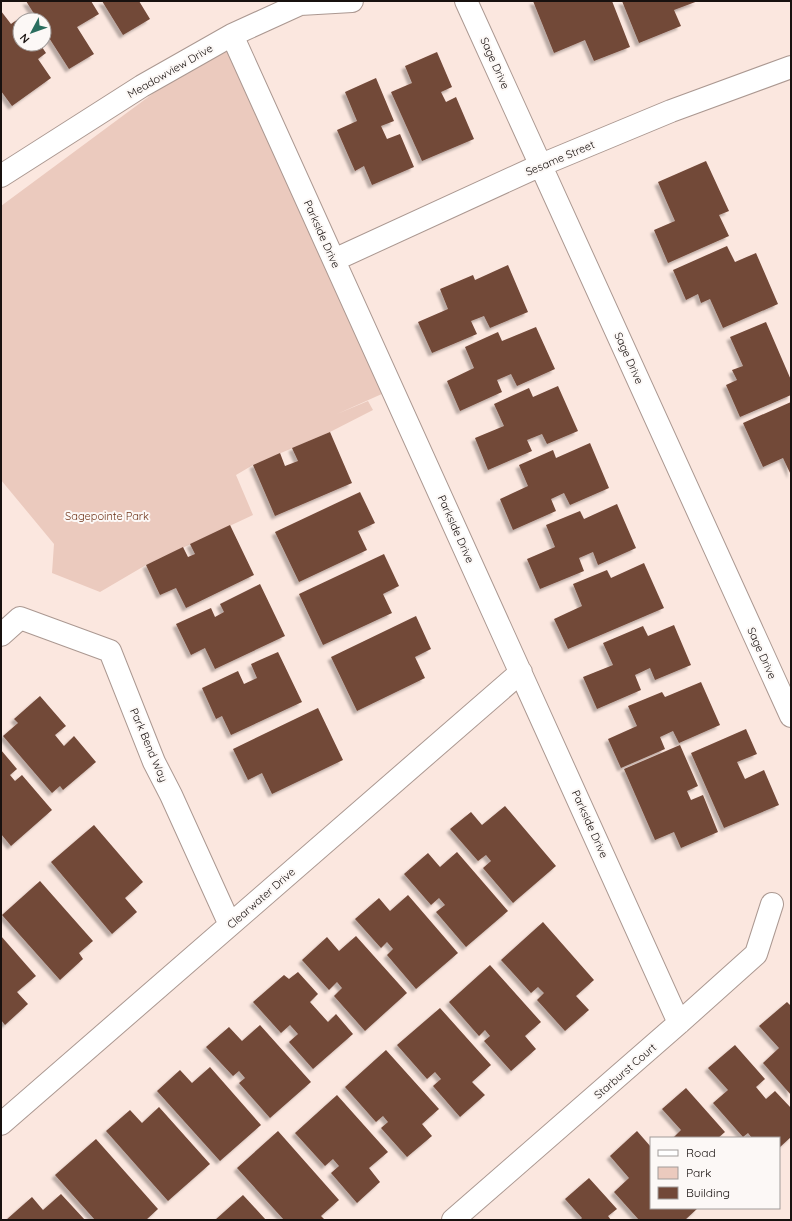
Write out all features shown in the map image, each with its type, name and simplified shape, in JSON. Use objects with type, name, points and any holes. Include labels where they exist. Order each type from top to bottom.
[{"type":"street","name":"Meadowview Drive","points":[[1,176],[142,86],[232,35],[300,4],[352,1]]},
{"type":"street","name":"Sage Drive","points":[[466,1],[791,716]]},
{"type":"street","name":"Parkside Drive","points":[[232,35],[680,1023]]},
{"type":"street","name":"Sesame Street","points":[[334,260],[541,166],[670,111],[791,68]]},
{"type":"street","name":"Park Bend Way","points":[[1,635],[20,618],[110,650],[154,762],[171,795],[230,925]]},
{"type":"street","name":"Clearwater Drive","points":[[1,1124],[521,672]]},
{"type":"street","name":"Starburst Court","points":[[453,1220],[680,1023],[756,954],[772,904]]},
{"type":"green space","name":"Sagepointe Park","points":[[232,35],[393,389],[337,414],[368,401],[373,410],[330,432],[253,465],[236,475],[253,515],[146,565],[100,592],[52,573],[54,544],[1,480],[1,206]]},
{"type":"building","points":[[26,1],[91,1],[99,14],[77,27],[94,54],[69,69],[52,42],[52,12],[33,12]]},
{"type":"building","points":[[102,1],[139,1],[150,19],[123,35]]},
{"type":"building","points":[[533,1],[612,1],[630,47],[594,61],[585,40],[554,53]]},
{"type":"building","points":[[622,1],[698,1],[674,10],[681,26],[639,43]]},
{"type":"building","points":[[1,11],[11,24],[12,23],[12,52],[45,52],[38,59],[51,78],[12,106],[1,91]]},
{"type":"building","points":[[437,52],[452,87],[441,92],[446,102],[456,97],[474,139],[422,161],[391,92],[412,83],[405,66]]},
{"type":"building","points":[[376,78],[394,121],[381,126],[387,139],[400,134],[414,167],[372,185],[364,166],[355,171],[337,130],[357,121],[345,92]]},
{"type":"building","points":[[706,161],[729,211],[719,215],[729,236],[668,263],[654,230],[675,221],[658,182]]},
{"type":"building","points":[[727,246],[735,262],[756,253],[778,304],[723,328],[710,299],[701,303],[698,294],[686,300],[673,270]]},
{"type":"building","points":[[508,265],[528,312],[490,328],[484,316],[471,321],[477,334],[432,353],[418,322],[448,309],[440,289],[473,275],[475,280]]},
{"type":"building","points":[[766,322],[791,380],[791,395],[740,417],[726,385],[737,380],[732,370],[743,366],[730,337]]},
{"type":"building","points":[[536,327],[555,369],[517,386],[511,374],[497,380],[502,392],[460,411],[447,381],[474,368],[465,347],[498,332],[502,341]]},
{"type":"building","points":[[558,386],[578,431],[547,444],[542,434],[527,440],[532,451],[488,470],[475,438],[504,426],[494,404],[529,388],[533,397]]},
{"type":"building","points":[[791,402],[791,475],[783,458],[763,467],[743,423]]},
{"type":"building","points":[[330,432],[352,483],[275,516],[253,465],[280,453],[285,466],[298,461],[292,448]]},
{"type":"building","points":[[590,443],[609,488],[570,505],[564,493],[551,499],[556,511],[513,530],[500,499],[528,486],[519,465],[553,450],[556,458]]},
{"type":"building","points":[[360,492],[375,523],[358,531],[367,550],[299,582],[275,532]]},
{"type":"building","points":[[617,504],[636,548],[598,565],[593,552],[579,558],[584,571],[540,589],[527,559],[555,547],[546,525],[580,511],[584,519]]},
{"type":"building","points":[[230,525],[254,575],[186,608],[176,588],[160,595],[146,565],[183,547],[188,557],[195,554],[190,544]]},
{"type":"building","points":[[384,554],[399,586],[383,594],[392,613],[323,645],[299,594]]},
{"type":"building","points":[[644,563],[664,608],[568,649],[554,619],[582,606],[573,584],[607,570],[611,578]]},
{"type":"building","points":[[260,584],[285,636],[215,669],[205,648],[191,655],[176,624],[211,608],[215,617],[224,612],[220,604]]},
{"type":"building","points":[[416,616],[431,649],[415,657],[425,678],[357,711],[331,657]]},
{"type":"building","points":[[674,625],[691,665],[655,680],[650,668],[635,675],[641,690],[597,709],[583,677],[613,665],[603,643],[643,626],[648,636]]},
{"type":"building","points":[[278,652],[302,702],[231,735],[222,716],[216,719],[202,688],[238,671],[244,684],[257,678],[251,664]]},
{"type":"building","points":[[701,682],[720,725],[679,743],[673,731],[660,737],[665,749],[621,768],[608,739],[637,726],[628,706],[662,692],[665,697]]},
{"type":"building","points":[[40,696],[66,726],[55,735],[64,746],[74,736],[96,762],[63,790],[60,786],[52,793],[3,736],[18,723],[14,719]]},
{"type":"building","points":[[318,708],[343,760],[272,794],[262,773],[248,780],[233,749]]},
{"type":"building","points":[[746,729],[757,754],[737,762],[745,779],[764,770],[779,805],[724,828],[691,753]]},
{"type":"building","points":[[680,745],[698,786],[687,791],[691,800],[703,795],[718,832],[681,848],[674,832],[655,840],[624,769]]},
{"type":"building","points":[[1,750],[17,769],[10,775],[15,781],[22,775],[52,810],[11,846],[1,834]]},
{"type":"building","points":[[505,806],[556,866],[513,903],[483,868],[491,861],[486,855],[478,861],[450,829],[471,812],[482,825]]},
{"type":"building","points":[[94,825],[143,882],[125,898],[137,912],[112,934],[51,862]]},
{"type":"building","points":[[457,852],[508,911],[466,947],[436,912],[445,905],[439,898],[431,905],[404,874],[428,853],[440,867]]},
{"type":"building","points":[[40,881],[93,941],[79,953],[83,959],[60,980],[2,915]]},
{"type":"building","points":[[408,895],[458,953],[416,989],[387,955],[393,949],[387,942],[381,948],[355,919],[379,898],[390,911]]},
{"type":"building","points":[[543,922],[594,980],[576,996],[589,1010],[565,1031],[537,1000],[544,993],[538,987],[531,993],[501,960]]},
{"type":"building","points":[[1,936],[36,976],[17,992],[28,1004],[5,1025],[1,1020]]},
{"type":"building","points":[[356,936],[407,993],[365,1031],[334,996],[342,988],[337,982],[329,990],[302,960],[327,937],[339,951]]},
{"type":"building","points":[[490,965],[541,1022],[525,1036],[536,1049],[511,1071],[484,1041],[490,1036],[485,1030],[479,1036],[449,1002]]},
{"type":"building","points":[[298,972],[318,994],[310,1002],[328,1022],[336,1014],[353,1034],[313,1069],[289,1042],[298,1034],[290,1025],[281,1033],[253,1002],[284,975],[289,979]]},
{"type":"building","points":[[787,1002],[791,1006],[791,1095],[763,1063],[779,1048],[759,1026]]},
{"type":"building","points":[[440,1008],[491,1065],[472,1082],[485,1095],[460,1117],[433,1086],[441,1079],[435,1072],[427,1079],[397,1045]]},
{"type":"building","points":[[260,1025],[311,1082],[270,1118],[239,1083],[245,1078],[239,1071],[233,1076],[206,1047],[229,1027],[242,1041]]},
{"type":"building","points":[[735,1045],[765,1079],[756,1087],[766,1099],[775,1091],[791,1108],[791,1137],[780,1147],[780,1137],[751,1137],[748,1133],[743,1137],[713,1103],[728,1090],[708,1068]]},
{"type":"building","points":[[386,1050],[439,1109],[422,1124],[432,1136],[407,1157],[381,1128],[388,1122],[383,1116],[376,1122],[345,1087]]},
{"type":"building","points":[[210,1067],[261,1125],[220,1161],[157,1091],[180,1070],[192,1083]]},
{"type":"building","points":[[686,1088],[725,1132],[719,1137],[674,1137],[681,1130],[662,1109]]},
{"type":"building","points":[[337,1095],[388,1152],[369,1168],[380,1182],[357,1203],[331,1173],[339,1166],[333,1159],[325,1166],[295,1133]]},
{"type":"building","points":[[159,1107],[210,1164],[168,1201],[106,1131],[130,1110],[142,1123]]},
{"type":"building","points":[[278,1131],[339,1200],[321,1216],[325,1220],[284,1220],[237,1168]]},
{"type":"building","points":[[637,1131],[650,1146],[650,1209],[697,1209],[685,1220],[639,1220],[614,1192],[629,1178],[610,1156]]},
{"type":"building","points":[[96,1139],[158,1209],[146,1220],[95,1220],[55,1175]]},
{"type":"building","points":[[589,1178],[617,1209],[608,1216],[611,1220],[580,1220],[582,1218],[565,1199]]},
{"type":"building","points":[[61,1194],[85,1220],[6,1220],[32,1197],[43,1210]]},
{"type":"building","points":[[243,1195],[266,1220],[215,1220]]}]
